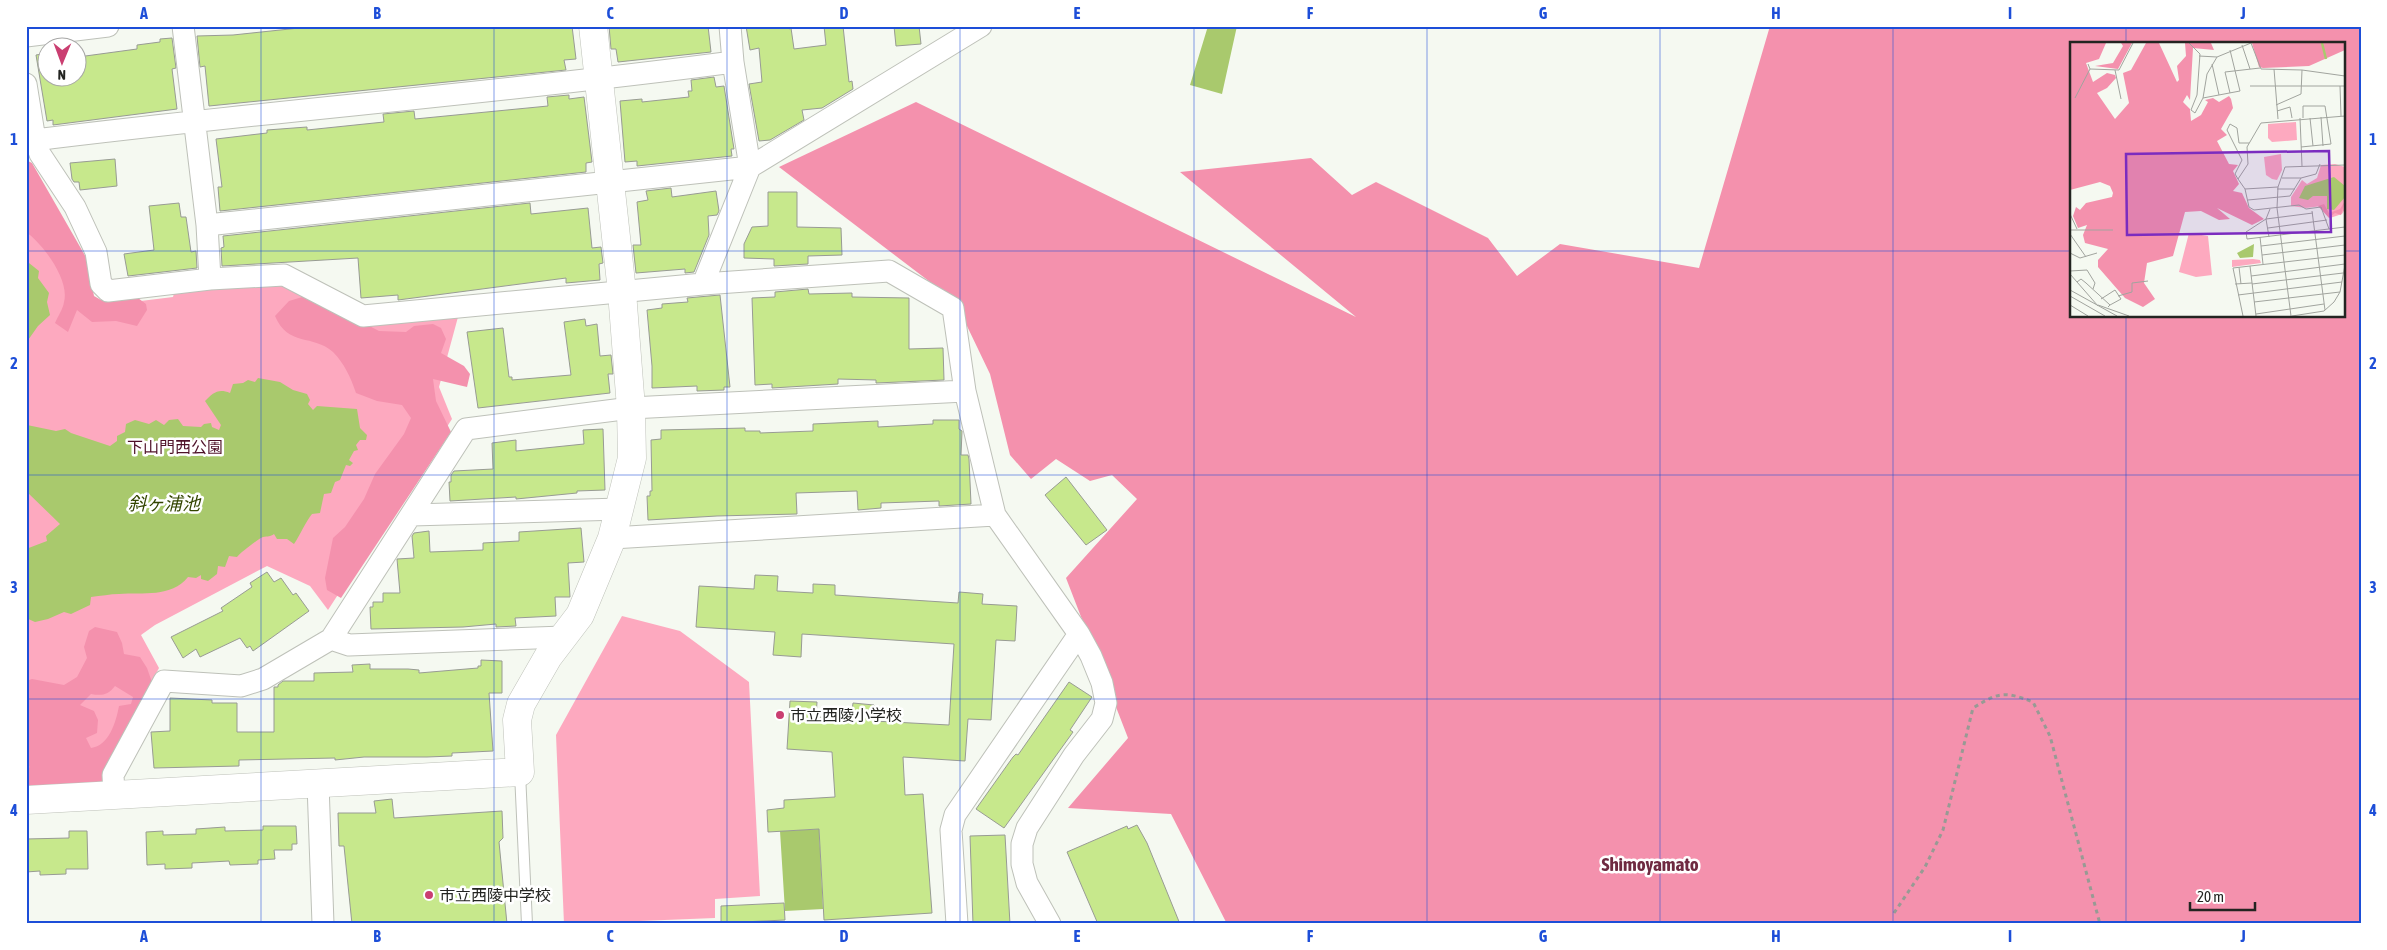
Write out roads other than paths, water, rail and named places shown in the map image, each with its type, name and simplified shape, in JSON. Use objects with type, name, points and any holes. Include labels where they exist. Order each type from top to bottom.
[{"type":"street","points":[[26,36],[108,26]]},
{"type":"street","points":[[183,26],[207,225],[210,279]]},
{"type":"street","points":[[26,800],[520,772],[517,720],[521,704],[548,657],[580,615],[612,538],[632,458],[631,408],[622,292],[593,26]]},
{"type":"street","points":[[703,284],[750,167],[733,62],[730,26]]},
{"type":"street","points":[[207,225],[610,184],[750,167],[981,26]]},
{"type":"street","points":[[35,140],[194,120],[599,80],[733,62]]},
{"type":"street","points":[[26,84],[35,140],[40,154],[75,207],[96,252],[101,284],[108,290],[210,279],[284,275],[363,316],[703,284],[889,270],[954,308],[965,391],[995,515],[1079,634],[1091,656],[1102,683],[1106,703],[1102,719],[1074,755],[1027,828],[1022,844],[1022,864],[1027,883],[1050,924]]},
{"type":"street","points":[[114,794],[113,775],[164,681],[241,686],[263,679],[331,639],[466,429],[631,408],[965,391]]},
{"type":"street","points":[[412,515],[620,509]]},
{"type":"street","points":[[612,538],[995,515]]},
{"type":"street","points":[[957,924],[951,830],[954,815],[1079,634]]},
{"type":"street","points":[[331,639],[349,644],[563,637]]},
{"type":"street","points":[[318,784],[323,924]]},
{"type":"lane","points":[[520,772],[527,924]]},
{"type":"water","points":[[1208,26],[1237,26],[1222,94],[1190,85]]},
{"type":"water","points":[[26,255],[29,263],[39,271],[38,278],[49,293],[47,302],[50,315],[38,326],[26,343]]},
{"type":"water","name":"斜ヶ浦池","points":[[258,378],[280,382],[293,390],[307,394],[310,400],[308,404],[313,410],[317,406],[357,409],[360,428],[367,435],[366,440],[360,440],[356,445],[358,450],[354,451],[349,460],[353,463],[350,466],[346,465],[340,480],[335,482],[331,493],[324,494],[320,513],[312,514],[294,544],[287,539],[277,539],[274,534],[263,537],[237,557],[229,556],[225,567],[218,566],[217,574],[208,581],[201,579],[201,575],[196,578],[188,577],[181,584],[165,591],[91,597],[90,605],[71,614],[64,612],[35,622],[26,618],[26,549],[47,541],[46,536],[60,524],[26,491],[26,420],[27,425],[56,431],[65,429],[71,433],[110,446],[117,441],[117,436],[125,432],[126,424],[135,420],[149,424],[156,420],[164,425],[169,420],[178,419],[183,426],[201,427],[204,424],[211,423],[212,427],[219,430],[221,425],[205,401],[216,392],[230,393],[233,384],[243,383],[248,380],[255,382]]},
{"type":"water","points":[[819,829],[823,909],[785,911],[780,831]]},
{"type":"place","name":"市立西陵小学校","points":[[780,715]]},
{"type":"place","name":"市立西陵中学校","points":[[429,895]]},
{"type":"district","name":"Shimoyamato","points":[[1650,864]]},
{"type":"park label","name":"下山門西公園","points":[[175,447]]}]
